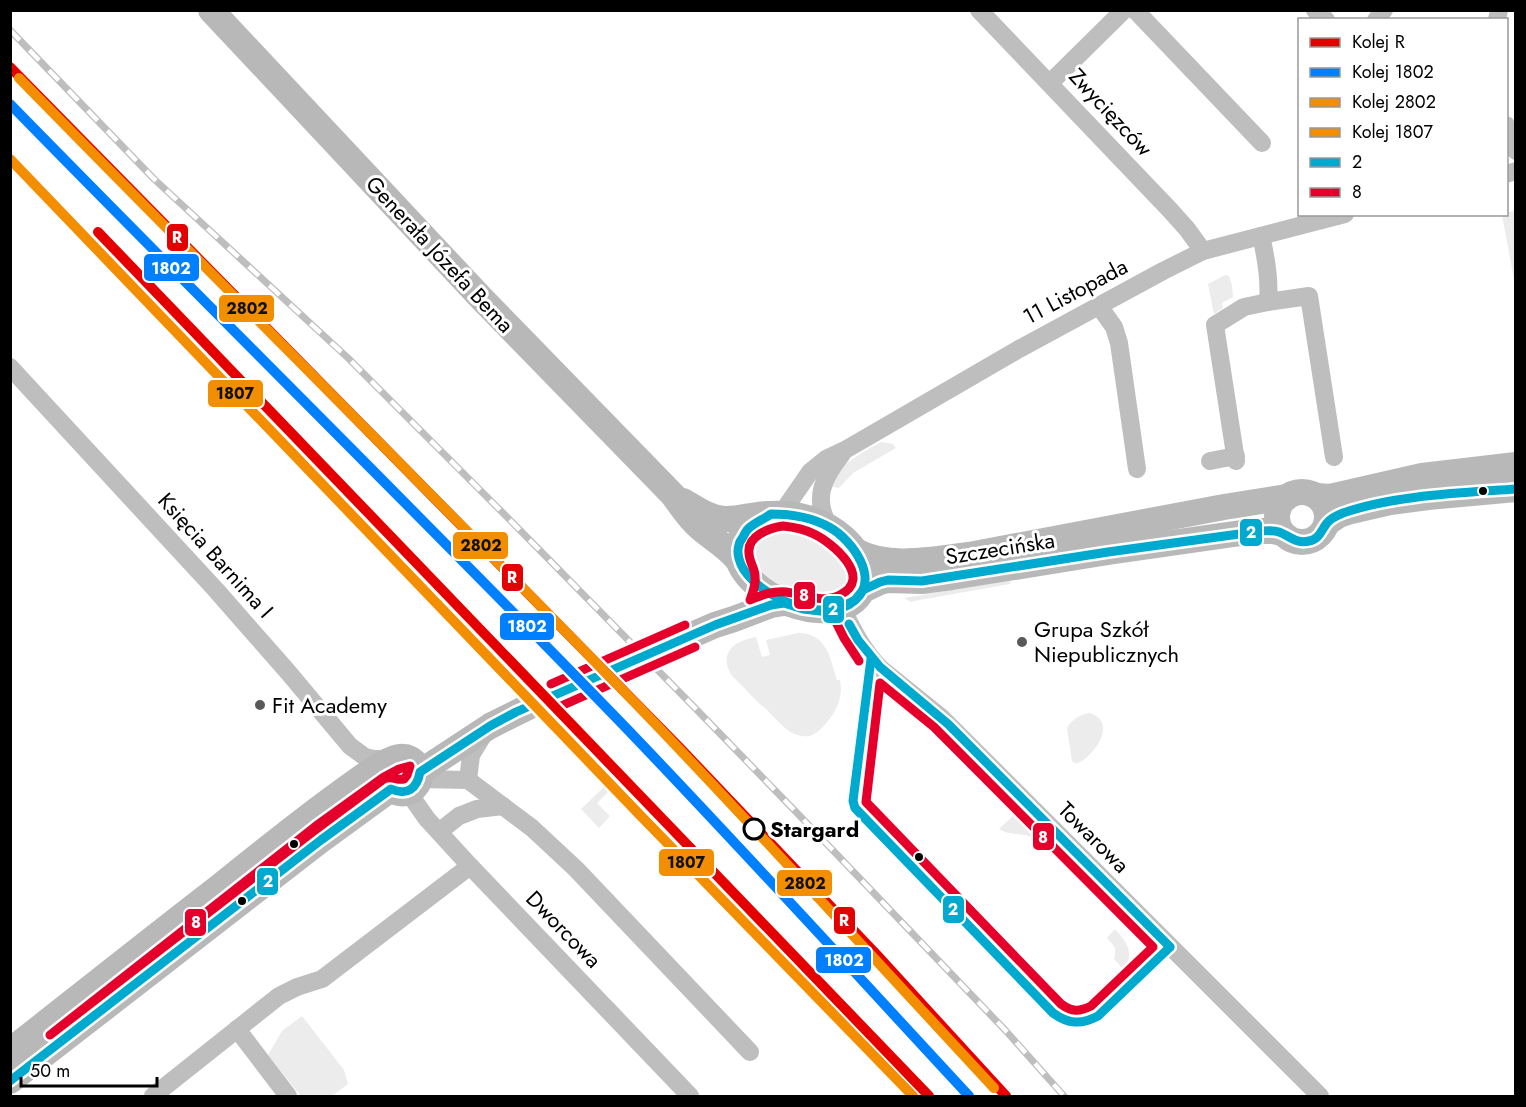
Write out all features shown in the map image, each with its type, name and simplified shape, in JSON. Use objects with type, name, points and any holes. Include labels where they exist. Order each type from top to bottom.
[{"type":"main road","name":"Generała Józefa Bema","points":[[211,10],[482,299],[672,495],[689,518],[719,541],[740,565]]},
{"type":"main road","points":[[1317,496],[1328,515],[1322,533],[1313,540],[1303,542],[1291,540],[1282,533],[1277,518],[1278,509],[1287,496],[1302,492],[1330,497],[1422,476],[1515,465]]},
{"type":"main road","points":[[1327,523],[1339,515],[1390,502],[1515,489]]},
{"type":"main road","name":"Generała Józefa Bema","points":[[672,495],[698,510],[722,519],[756,514],[776,514]]},
{"type":"main road","name":"Szczecińska","points":[[856,551],[875,560],[930,560],[969,555],[1287,496]]},
{"type":"main road","points":[[715,625],[736,600],[743,583],[740,565],[737,546],[739,540],[754,522],[776,514],[805,517],[830,528],[856,551],[864,568],[865,580],[855,600],[842,607],[820,610],[803,609],[784,603],[767,593],[740,565]]},
{"type":"main road","name":"Szczecińska","points":[[862,590],[888,580],[922,581],[1255,531],[1282,533]]},
{"type":"main road","points":[[676,642],[715,625],[771,605],[784,603]]},
{"type":"main road","points":[[10,1081],[304,853],[403,773],[423,747],[490,726],[526,708]]},
{"type":"main road","points":[[10,1051],[309,816],[378,766],[403,773]]},
{"type":"street","name":"Zwycięzców","points":[[979,10],[1170,210],[1203,251]]},
{"type":"street","points":[[1050,83],[1124,10]]},
{"type":"street","points":[[1135,10],[1262,143]]},
{"type":"street","points":[[1508,131],[1515,151]]},
{"type":"street","name":"11 Listopada","points":[[776,514],[810,472],[826,459],[1018,349],[1163,271],[1203,251],[1336,216]]},
{"type":"street","points":[[1261,236],[1269,285],[1268,302]]},
{"type":"street","points":[[1210,461],[1236,459],[1215,325],[1244,307],[1309,296],[1334,457]]},
{"type":"street","points":[[1099,306],[1114,327],[1119,343],[1137,469]]},
{"type":"street","name":"Księcia Barnima I","points":[[10,367],[216,590],[350,746],[365,757],[403,773],[468,780]]},
{"type":"street","name":"11 Listopada","points":[[830,528],[824,518],[820,501],[823,484],[845,450]]},
{"type":"street","name":"Towarowa","points":[[842,607],[855,635],[871,659],[942,718],[1320,1096]]},
{"type":"street","points":[[490,726],[478,741],[471,755],[468,780],[532,828],[576,869],[750,1053]]},
{"type":"street","name":"Dworcowa","points":[[403,773],[421,811],[470,866],[690,1096]]},
{"type":"street","points":[[440,831],[459,816],[477,809],[502,806]]},
{"type":"street","points":[[153,1096],[279,996],[322,979],[470,866]]},
{"type":"street","points":[[237,1029],[288,1096]]},
{"type":"shaded area","points":[[1516,210],[1515,285],[1502,216],[1508,216],[1508,213]]},
{"type":"shaded area","points":[[1225,275],[1229,276],[1233,297],[1222,303],[1223,308],[1214,314],[1208,284]]},
{"type":"shaded area","points":[[881,442],[893,444],[896,448],[853,473],[839,488],[829,486],[844,465]]},
{"type":"shaded area","points":[[771,529],[804,533],[829,546],[848,567],[851,582],[847,590],[833,597],[803,596],[781,587],[763,574],[751,557],[751,548],[757,537]]},
{"type":"shaded area","points":[[1011,580],[1010,584],[911,602],[904,598]]},
{"type":"shaded area","points":[[798,633],[815,637],[826,648],[841,686],[839,702],[834,712],[819,730],[809,736],[794,734],[782,725],[732,676],[727,663],[730,650],[742,641],[756,637],[762,657],[770,655],[766,640]]},
{"type":"shaded area","points":[[1089,713],[1098,717],[1103,731],[1096,747],[1076,764],[1072,761],[1067,728],[1076,718]]},
{"type":"shaded area","points":[[605,786],[609,791],[597,803],[610,816],[599,828],[581,809]]},
{"type":"shaded area","points":[[1016,813],[1051,849],[1032,837],[999,829]]},
{"type":"shaded area","points":[[1115,929],[1127,945],[1128,961],[1120,976],[1094,999],[1092,997],[1122,968],[1114,959],[1115,947],[1107,938]]},
{"type":"shaded area","points":[[302,1016],[344,1070],[348,1084],[332,1096],[301,1096],[268,1055],[282,1031]]},
{"type":"tunnel","points":[[526,708],[676,642]]},
{"type":"railway","points":[[10,30],[154,179],[348,358],[504,514],[800,816],[1006,1031],[1064,1096]]},
{"type":"rail line","name":"R","points":[[10,67],[680,748],[877,955],[1006,1096]]},
{"type":"rail line","name":"2802","points":[[19,78],[643,711],[994,1088]]},
{"type":"rail line","name":"1802","points":[[10,104],[629,731],[969,1096]]},
{"type":"rail line","name":"1807","points":[[10,159],[913,1096]]},
{"type":"rail line","name":"R","points":[[98,232],[929,1096]]},
{"type":"transit line","name":"2","points":[[10,1081],[321,840],[391,789],[402,792],[410,790],[414,787],[420,772],[490,726],[516,712],[715,625],[771,605],[784,603],[820,611],[842,607],[855,600],[863,590],[888,580],[922,581],[1261,531],[1277,531],[1304,542],[1318,536],[1333,518],[1363,507],[1428,496],[1516,489]]},
{"type":"transit line","name":"2","points":[[771,514],[808,518],[838,533],[861,562],[865,574],[860,595],[850,604],[837,609],[808,609],[778,598],[753,580],[740,562],[739,544],[748,529],[771,514]]},
{"type":"transit line","name":"8","points":[[783,526],[799,528],[814,534],[840,553],[852,571],[853,580],[849,588],[840,595],[826,599],[781,592],[750,600],[755,579],[749,547],[760,534],[783,526]]},
{"type":"transit line","name":"8","points":[[831,612],[859,661]]},
{"type":"transit line","name":"2","points":[[849,624],[858,640],[880,667],[948,724],[1170,947]]},
{"type":"transit line","name":"8","points":[[551,684],[685,625]]},
{"type":"transit line","name":"8","points":[[561,706],[695,647]]},
{"type":"transit line","name":"2","points":[[871,659],[853,801],[855,808],[1053,1013],[1075,1022],[1086,1021],[1098,1016],[1170,947]]},
{"type":"transit line","name":"8","points":[[880,683],[934,727],[1153,947],[1091,1006],[1076,1010],[1061,1004],[866,802],[880,683]]},
{"type":"transit line","name":"8","points":[[410,766],[404,779],[384,779],[50,1035],[316,826],[384,777],[410,766]]},
{"type":"place","name":"Grupa Szkół Niepublicznych","points":[[1022,642]]},
{"type":"place","name":"Fit Academy","points":[[260,705]]},
{"type":"place","name":"Stargard","points":[[754,829]]}]
